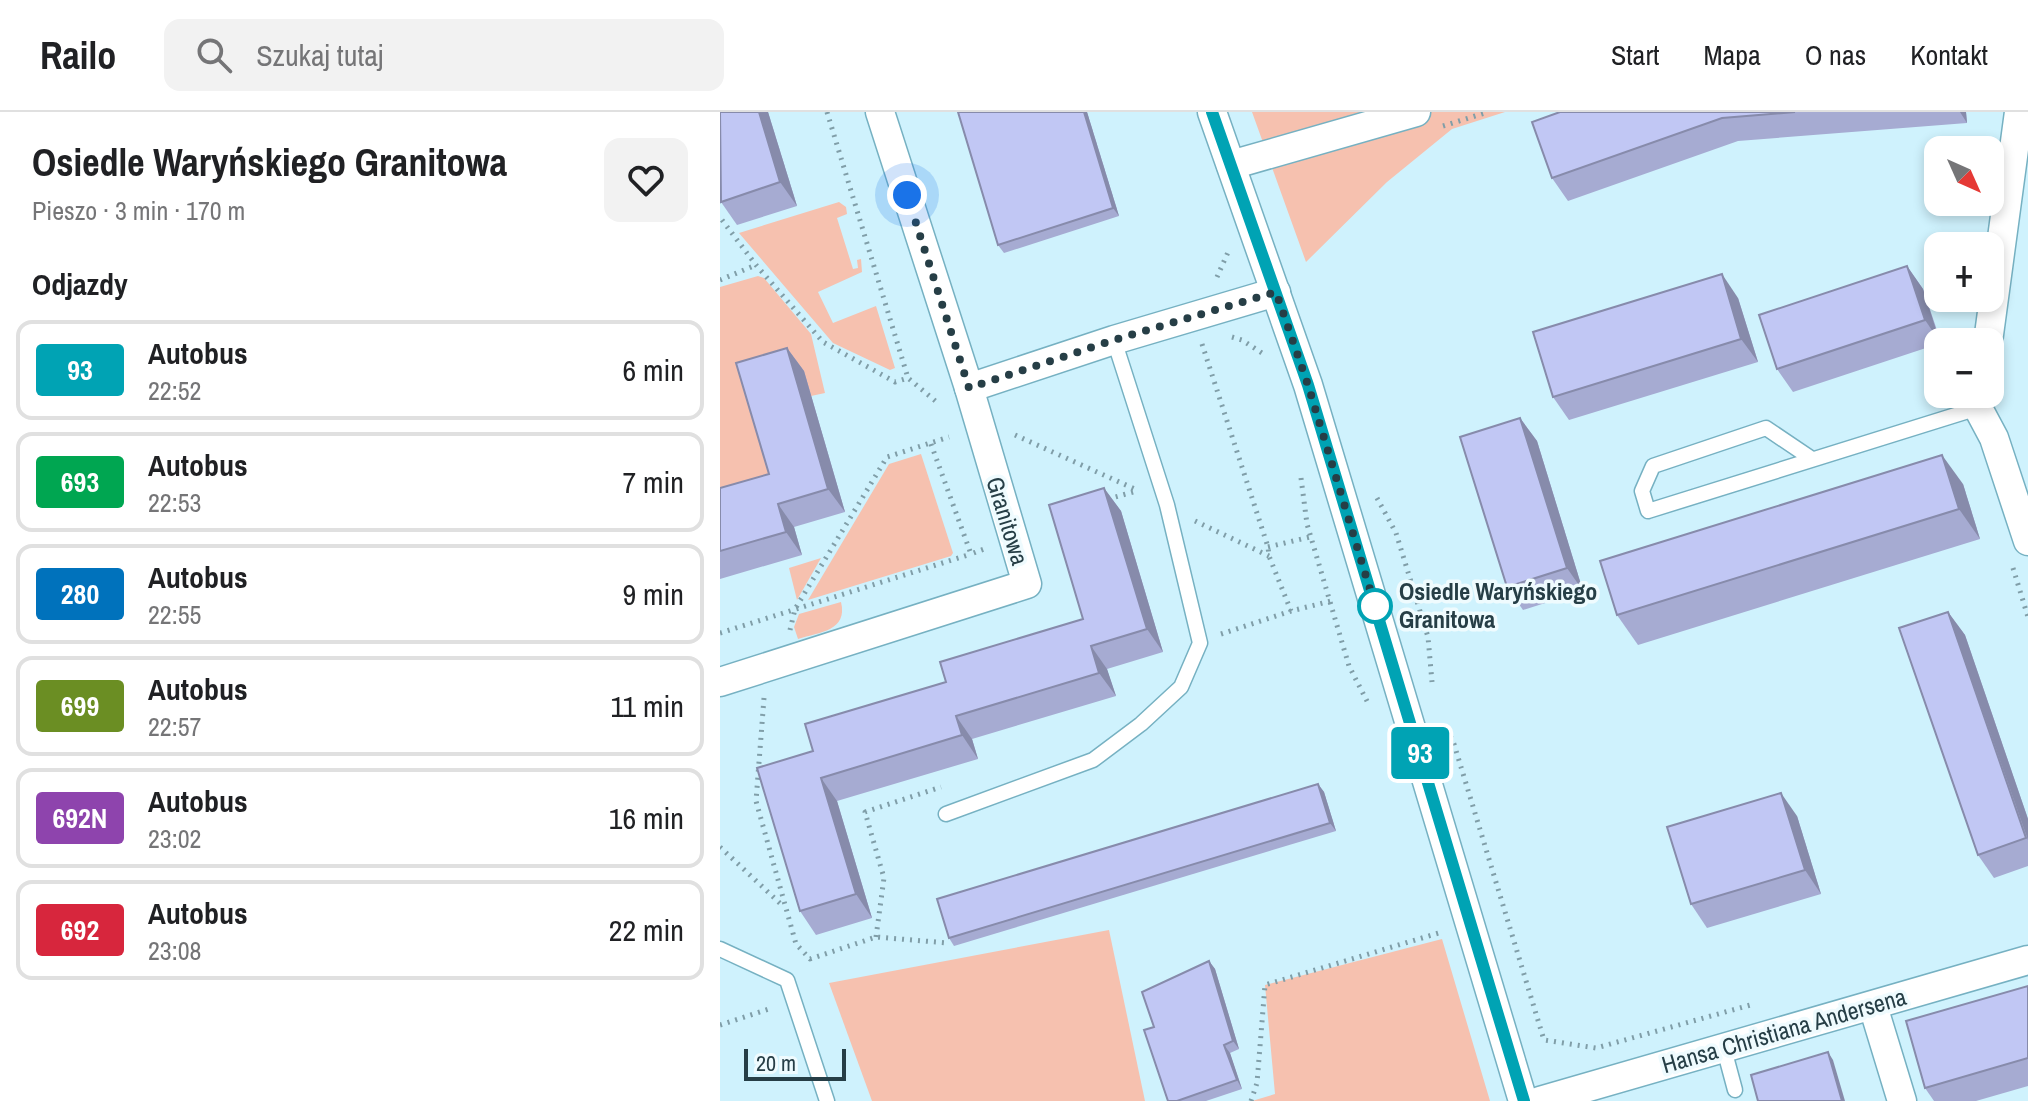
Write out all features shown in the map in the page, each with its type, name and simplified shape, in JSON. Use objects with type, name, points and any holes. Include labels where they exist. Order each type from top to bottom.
[{"type":"street","points":[[880,112],[969,388],[1114,340],[1276,292]]},
{"type":"street","points":[[1212,112],[1317,414],[1523,1101]]},
{"type":"street","points":[[1990,328],[2019,112]]},
{"type":"street","points":[[1231,165],[1409,113]]},
{"type":"street","name":"Granitowa","points":[[720,682],[1027,584],[969,388]]},
{"type":"street","points":[[1982,408],[2028,541]]},
{"type":"street","name":"Hansa Christiana Andersena","points":[[1540,1101],[2028,960]]},
{"type":"street","points":[[1873,1006],[1902,1101]]},
{"type":"lane","points":[[946,814],[1093,760],[1141,724],[1181,687],[1200,643],[1167,505],[1114,340]]},
{"type":"lane","points":[[1812,459],[1766,428],[1653,466],[1642,491],[1648,511],[1812,459],[1959,408]]},
{"type":"lane","points":[[720,949],[787,980],[827,1101]]},
{"type":"lane","points":[[1724,1049],[1735,1090]]},
{"type":"path","points":[[827,112],[908,378],[939,402]]},
{"type":"path","points":[[721,221],[823,342],[895,382],[908,378]]},
{"type":"path","points":[[720,280],[756,265]]},
{"type":"path","points":[[1199,336],[1269,556],[1291,611]]},
{"type":"path","points":[[1003,432],[1024,438],[1138,490],[1096,503]]},
{"type":"path","points":[[789,631],[795,609],[887,457],[950,438]]},
{"type":"path","points":[[931,444],[971,554]]},
{"type":"path","points":[[1184,515],[1269,556]]},
{"type":"path","points":[[1268,547],[1311,537]]},
{"type":"path","points":[[720,633],[987,547]]},
{"type":"path","points":[[1216,636],[1331,601]]},
{"type":"path","points":[[765,684],[756,801],[796,944],[810,959],[876,937],[948,943]]},
{"type":"path","points":[[1454,744],[1544,1040],[1596,1048],[1758,1002]]},
{"type":"path","points":[[876,937],[884,878],[865,812],[947,786]]},
{"type":"path","points":[[720,847],[785,908]]},
{"type":"path","points":[[1251,1101],[1257,1083],[1265,985],[1443,931]]},
{"type":"path","points":[[720,1025],[767,1010]]},
{"type":"shaded area","points":[[1252,112],[1505,112],[1452,129],[1387,182],[1306,262]]},
{"type":"shaded area","points":[[839,202],[846,207],[847,214],[837,218],[853,269],[858,268],[857,260],[861,259],[862,272],[818,292],[833,323],[876,306],[895,368],[890,370],[833,343],[739,233]]},
{"type":"shaded area","points":[[758,276],[764,278],[811,334],[825,393],[811,396],[803,371],[785,497],[720,516],[720,287]]},
{"type":"shaded area","points":[[921,454],[953,553],[951,556],[808,600],[889,464]]},
{"type":"shaded area","points":[[821,558],[797,600],[789,568]]},
{"type":"shaded area","points":[[841,602],[842,612],[836,625],[798,639],[794,627],[799,614]]},
{"type":"shaded area","points":[[1109,930],[1145,1101],[872,1101],[829,983]]},
{"type":"shaded area","points":[[1442,939],[1490,1101],[1252,1101],[1275,1094],[1265,985]]},
{"type":"building","points":[[720,112],[759,112],[780,182],[721,202]]},
{"type":"building","points":[[958,112],[1084,112],[1113,208],[998,245]]},
{"type":"building","points":[[1560,112],[1795,112],[1722,118],[1552,178],[1532,122]]},
{"type":"building","points":[[1907,266],[1925,320],[1777,369],[1759,315]]},
{"type":"building","points":[[1722,274],[1741,339],[1553,397],[1533,332]]},
{"type":"building","points":[[787,348],[828,489],[778,504],[786,532],[720,551],[720,488],[769,474],[736,363]]},
{"type":"building","points":[[1520,418],[1567,568],[1507,587],[1460,437]]},
{"type":"building","points":[[1942,455],[1959,509],[1617,615],[1600,561]]},
{"type":"building","points":[[1104,488],[1147,629],[1091,646],[1099,673],[956,716],[962,735],[821,778],[856,894],[800,911],[757,768],[813,751],[805,724],[946,682],[940,662],[1083,619],[1049,505]]},
{"type":"building","points":[[1948,612],[2026,838],[1978,855],[1899,628]]},
{"type":"building","points":[[1318,784],[1330,823],[949,938],[937,899]]},
{"type":"building","points":[[1781,793],[1805,870],[1691,904],[1667,827]]},
{"type":"building","points":[[1209,961],[1233,1041],[1224,1045],[1237,1080],[1177,1101],[1168,1101],[1144,1030],[1154,1027],[1142,992]]},
{"type":"building","points":[[2028,986],[2028,1058],[1925,1088],[1906,1021]]},
{"type":"building","points":[[1828,1052],[1842,1101],[1758,1101],[1751,1075]]},
{"type":"bus line","name":"93","points":[[1212,112],[1308,385],[1524,1101]]},
{"type":"place","name":"Osiedle Waryńskiego Granitowa","points":[[1375,606]]},
{"type":"route","points":[[907,195],[969,388],[1114,340],[1276,292],[1308,385],[1375,606]]}]
